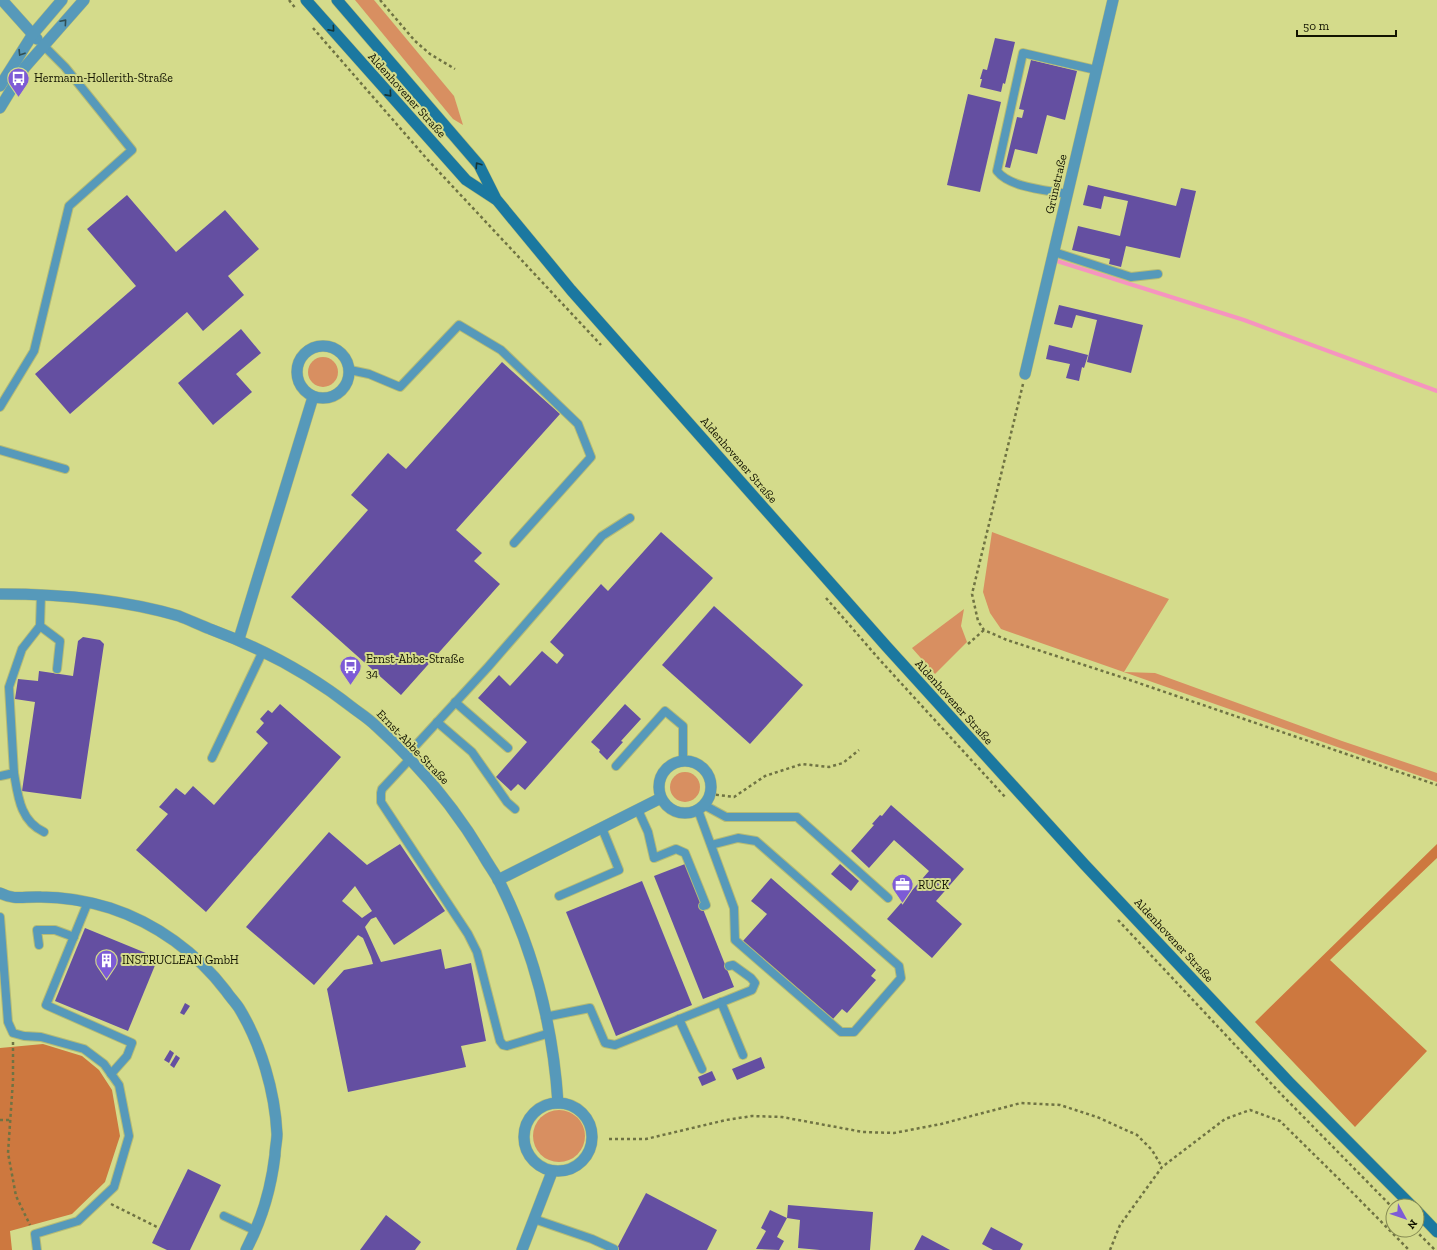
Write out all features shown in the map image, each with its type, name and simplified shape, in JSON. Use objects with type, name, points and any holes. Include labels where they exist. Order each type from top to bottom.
[{"type":"main road","name":"Aldenhovener Straße","points":[[306,0],[466,180],[496,199]]},
{"type":"main road","name":"Aldenhovener Straße","points":[[336,0],[479,165],[496,199],[571,290],[903,665],[1085,865],[1289,1082],[1404,1198]]},
{"type":"main road","points":[[1425,1219],[1437,1232]]},
{"type":"street","points":[[1,0],[43,45]]},
{"type":"street","points":[[0,86],[32,34],[62,0]]},
{"type":"street","points":[[0,108],[25,67],[84,0]]},
{"type":"street","name":"Grünstraße","points":[[1025,374],[1113,0]]},
{"type":"street","points":[[324,345],[336,349],[343,354],[348,362],[350,370],[349,379],[345,387],[339,394],[330,398],[313,397],[305,392],[297,377],[299,360],[304,353],[311,348],[324,345]]},
{"type":"street","points":[[239,639],[313,397]]},
{"type":"street","name":"Ernst-Abbe-Straße","points":[[0,594],[41,594],[97,599],[137,606],[180,617],[239,639],[263,651],[319,683],[376,725],[444,798],[471,835],[498,880],[530,956],[550,1033],[556,1072],[558,1103]]},
{"type":"street","points":[[683,760],[695,762],[705,770],[710,777],[710,794],[701,807],[690,813],[681,813],[666,805],[661,798],[659,782],[667,767],[674,762],[683,760]]},
{"type":"street","points":[[498,880],[661,798]]},
{"type":"street","points":[[0,893],[11,898],[41,897],[74,899],[110,908],[147,923],[184,948],[214,976],[239,1008],[258,1046],[272,1089],[277,1135],[266,1205],[256,1231],[246,1250]]},
{"type":"street","points":[[558,1103],[568,1104],[578,1109],[586,1116],[591,1125],[593,1136],[587,1156],[580,1164],[571,1170],[552,1172],[533,1161],[527,1153],[524,1143],[524,1133],[529,1119],[539,1108],[548,1104],[558,1103]]},
{"type":"street","points":[[522,1250],[552,1172]]},
{"type":"lane","points":[[0,407],[34,350],[69,206],[132,150],[65,67],[43,45]]},
{"type":"lane","points":[[1067,194],[1020,185],[1000,175],[997,171],[1023,53],[1096,70]]},
{"type":"lane","points":[[1054,252],[1131,277],[1158,274]]},
{"type":"lane","points":[[350,370],[369,374],[400,387],[459,325],[501,350],[578,424],[591,457],[514,543]]},
{"type":"lane","points":[[0,450],[65,469]]},
{"type":"lane","points":[[550,1033],[508,1046],[503,1045],[500,1042],[477,952],[468,934],[381,802],[381,793],[382,789],[437,722],[602,536],[630,518]]},
{"type":"lane","points":[[41,594],[40,626],[22,649],[9,687],[14,773],[20,806],[36,828],[44,832]]},
{"type":"lane","points":[[40,626],[60,641],[56,669]]},
{"type":"lane","points":[[212,758],[263,651]]},
{"type":"lane","points":[[455,702],[508,748]]},
{"type":"lane","points":[[616,766],[665,711],[683,726],[683,760]]},
{"type":"lane","points":[[437,722],[472,752],[507,802],[515,809]]},
{"type":"lane","points":[[0,776],[14,773]]},
{"type":"lane","points":[[701,807],[711,845],[734,908],[735,940],[841,1032],[854,1032],[901,978],[899,966],[756,841],[738,838],[711,845]]},
{"type":"lane","points":[[701,807],[726,817],[797,817],[888,898]]},
{"type":"lane","points":[[638,810],[648,832],[654,858],[676,849],[685,853],[706,905],[703,906]]},
{"type":"lane","points":[[559,896],[619,870],[602,828]]},
{"type":"lane","points":[[88,902],[46,1005],[132,1043],[127,1056],[111,1074]]},
{"type":"lane","points":[[0,917],[8,1022],[13,1033],[24,1036],[41,1037],[84,1049],[104,1064],[119,1085],[129,1136],[114,1187],[78,1221],[35,1234],[37,1250]]},
{"type":"lane","points":[[40,945],[38,930],[55,930],[74,937]]},
{"type":"lane","points":[[545,1017],[590,1008],[605,1043],[615,1045],[752,990],[755,983],[751,978],[733,965],[729,966]]},
{"type":"lane","points":[[721,1002],[744,1055]]},
{"type":"lane","points":[[679,1019],[702,1069]]},
{"type":"lane","points":[[224,1216],[256,1231]]},
{"type":"lane","points":[[534,1219],[592,1239],[614,1249]]},
{"type":"path","points":[[380,0],[415,41],[430,54],[455,69]]},
{"type":"path","points":[[1025,374],[972,594],[978,621],[984,630],[1007,640],[1122,677],[1437,785]]},
{"type":"path","points":[[968,644],[984,630]]},
{"type":"path","points":[[710,794],[734,797],[764,776],[802,764],[829,767],[843,763],[859,750]]},
{"type":"path","points":[[13,1033],[13,1080],[8,1153],[16,1196],[35,1234]]},
{"type":"path","points":[[609,1139],[646,1139],[726,1120],[752,1116],[782,1117],[863,1132],[894,1133],[941,1124],[1021,1103],[1060,1105],[1138,1135],[1152,1150],[1162,1167]]},
{"type":"path","points":[[1110,1250],[1120,1225],[1162,1167],[1225,1119],[1250,1110],[1280,1121],[1346,1185],[1409,1250]]},
{"type":"path","points":[[0,1120],[10,1120]]},
{"type":"path","points":[[100,1199],[159,1228]]},
{"type":"path","points":[[1423,1238],[1435,1250]]},
{"type":"shaded area","points":[[355,0],[374,0],[454,96],[463,125],[453,119]]},
{"type":"shaded area","points":[[323,357],[334,361],[338,372],[334,383],[323,387],[312,383],[308,372],[312,361]]},
{"type":"shaded area","points":[[992,532],[1169,599],[1124,672],[1155,673],[1342,741],[1437,773],[1437,782],[1001,629],[990,613],[983,592]]},
{"type":"shaded area","points":[[964,609],[961,626],[967,642],[935,674],[912,648]]},
{"type":"shaded area","points":[[685,772],[696,776],[700,787],[696,798],[685,802],[674,798],[670,787],[674,776]]},
{"type":"shaded area","points":[[1437,844],[1437,858],[1330,960],[1427,1051],[1355,1127],[1255,1022]]},
{"type":"shaded area","points":[[43,1044],[82,1056],[99,1070],[112,1090],[120,1136],[105,1182],[72,1214],[10,1231],[12,1250],[0,1250],[0,1048]]},
{"type":"shaded area","points":[[559,1110],[569,1112],[577,1118],[583,1126],[585,1136],[583,1146],[577,1154],[569,1160],[559,1162],[549,1160],[541,1154],[535,1146],[533,1136],[535,1126],[541,1118],[549,1112]]},
{"type":"building","points":[[995,38],[1015,42],[1005,84],[1003,83],[1001,92],[980,87],[982,79],[980,79],[983,69],[987,70]]},
{"type":"building","points":[[1031,60],[1077,71],[1065,120],[1047,115],[1037,154],[1015,149],[1010,168],[1005,167],[1017,117],[1022,118],[1024,110],[1019,109]]},
{"type":"building","points":[[968,94],[1001,102],[980,192],[947,185]]},
{"type":"building","points":[[1088,185],[1176,206],[1181,188],[1196,191],[1180,258],[1126,246],[1121,267],[1109,264],[1110,259],[1072,250],[1078,226],[1120,236],[1128,201],[1104,196],[1101,209],[1083,205]]},
{"type":"building","points":[[127,195],[176,252],[225,210],[259,249],[228,276],[244,295],[203,331],[187,312],[70,414],[35,374],[136,286],[87,229]]},
{"type":"building","points":[[1059,305],[1143,325],[1131,373],[1087,362],[1097,320],[1076,315],[1072,328],[1054,324]]},
{"type":"building","points":[[241,329],[261,353],[236,374],[252,392],[213,425],[178,383]]},
{"type":"building","points":[[1049,345],[1088,355],[1084,368],[1082,367],[1079,381],[1066,378],[1070,364],[1046,359]]},
{"type":"building","points":[[502,362],[560,414],[456,530],[482,553],[474,561],[500,584],[401,695],[291,597],[368,510],[351,495],[388,453],[406,469]]},
{"type":"building","points":[[661,532],[713,578],[525,790],[518,784],[511,791],[496,777],[527,742],[478,698],[499,675],[510,686],[542,651],[557,664],[564,655],[550,642],[601,584],[608,591]]},
{"type":"building","points":[[714,606],[803,685],[750,744],[662,665]]},
{"type":"building","points":[[83,637],[100,640],[104,644],[81,799],[22,791],[35,702],[15,699],[18,679],[38,681],[39,671],[73,676],[78,641]]},
{"type":"building","points":[[280,704],[341,757],[206,912],[136,850],[168,814],[159,807],[176,788],[185,795],[193,786],[214,805],[268,743],[256,732],[264,723],[260,719],[268,710],[272,713]]},
{"type":"building","points":[[625,704],[641,719],[621,741],[623,742],[607,760],[599,752],[600,750],[591,742]]},
{"type":"building","points":[[891,805],[964,869],[936,901],[962,924],[932,958],[887,919],[929,871],[894,840],[869,868],[851,851],[874,825],[872,824],[880,815],[882,816]]},
{"type":"building","points":[[329,832],[367,865],[400,844],[445,911],[394,945],[376,917],[371,919],[365,927],[381,962],[441,949],[445,969],[471,963],[486,1041],[461,1046],[466,1067],[348,1092],[327,989],[344,970],[373,964],[363,938],[358,935],[314,985],[246,927]],"holes":[[[355,886],[372,911],[362,918],[342,901]]]},
{"type":"building","points":[[685,864],[734,987],[703,999],[654,876]]},
{"type":"building","points":[[840,864],[859,881],[851,891],[831,874]]},
{"type":"building","points":[[771,878],[876,970],[871,976],[876,980],[847,1013],[842,1009],[833,1019],[743,941],[767,914],[751,901]]},
{"type":"building","points":[[642,881],[692,1005],[616,1036],[566,912]]},
{"type":"building","name":"INSTRUCLEAN GmbH","points":[[85,928],[158,958],[128,1031],[55,1001]]},
{"type":"building","points":[[185,1003],[190,1006],[184,1015],[180,1013]]},
{"type":"building","points":[[170,1050],[174,1053],[169,1063],[164,1060]]},
{"type":"building","points":[[176,1055],[180,1058],[174,1068],[170,1065]]},
{"type":"building","points":[[761,1057],[765,1068],[737,1080],[732,1069]]},
{"type":"building","points":[[712,1071],[716,1080],[702,1086],[698,1077]]},
{"type":"building","points":[[188,1169],[221,1185],[190,1250],[167,1250],[152,1243]]},
{"type":"building","points":[[646,1193],[717,1230],[707,1250],[616,1250]]},
{"type":"building","points":[[788,1205],[873,1212],[870,1250],[820,1250],[798,1248],[800,1220],[787,1218]]},
{"type":"building","points":[[770,1210],[787,1218],[777,1237],[784,1241],[779,1250],[756,1249],[766,1231],[761,1228]]},
{"type":"building","points":[[386,1215],[421,1242],[415,1250],[360,1250]]},
{"type":"building","points":[[991,1227],[1023,1244],[1020,1250],[993,1250],[982,1244]]},
{"type":"building","points":[[922,1235],[950,1250],[914,1250]]},
{"type":"waterway","points":[[1057,261],[1244,320],[1437,391]]},
{"type":"place","name":"Hermann-Hollerith-Straße","points":[[18,98]]},
{"type":"place","name":"Ernst-Abbe-Straße 34","points":[[350,686]]},
{"type":"place","name":"RUCK","points":[[903,904]]},
{"type":"place","name":"INSTRUCLEAN GmbH","points":[[107,980]]}]
